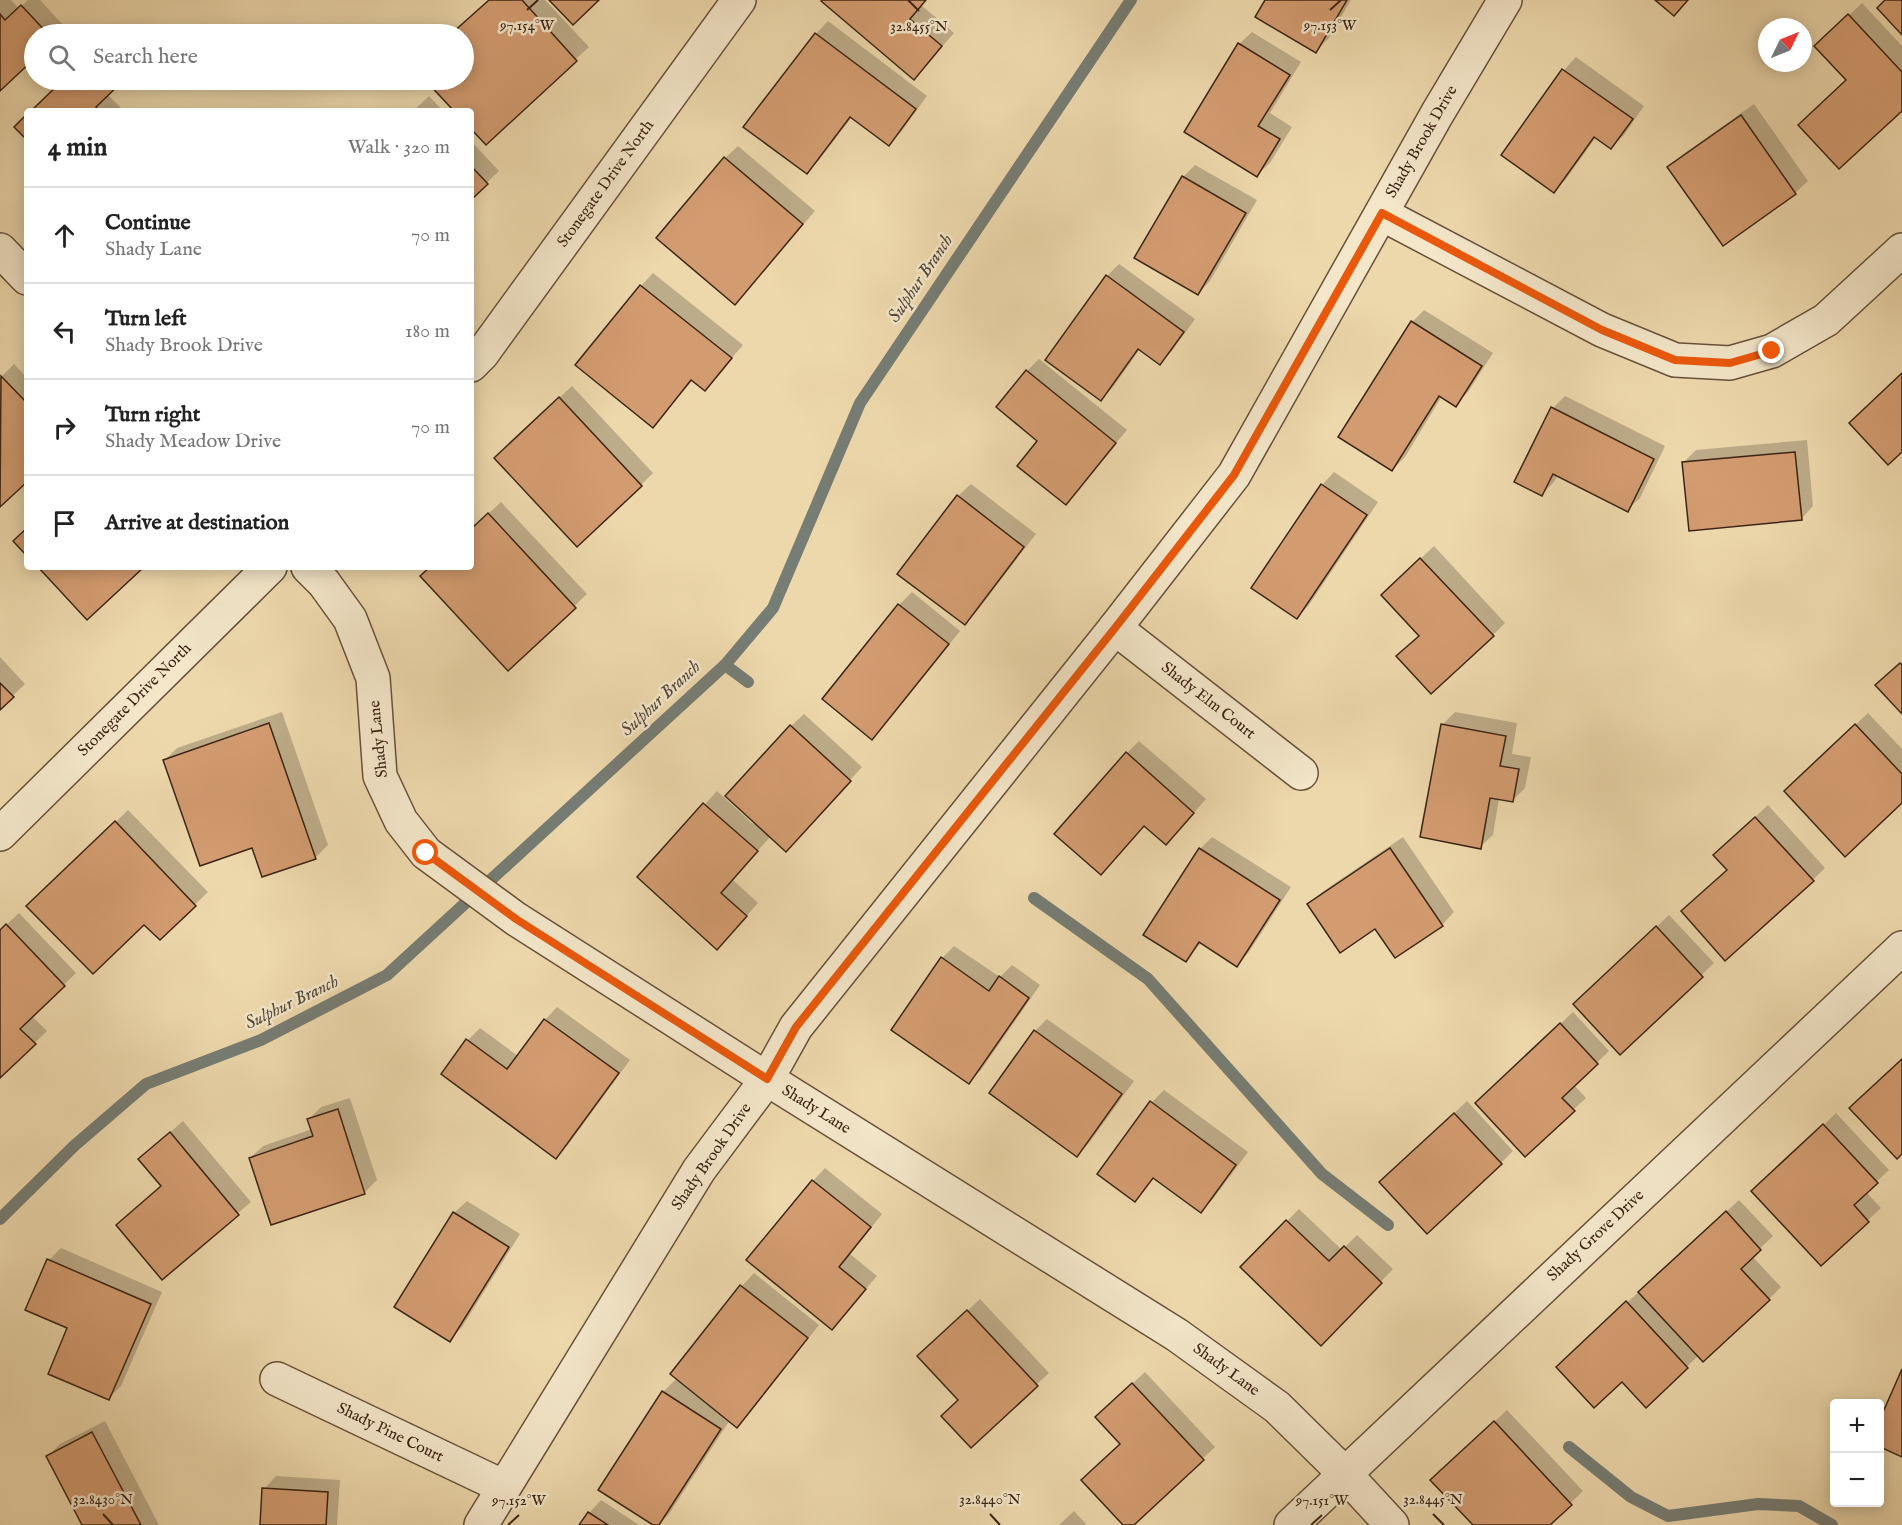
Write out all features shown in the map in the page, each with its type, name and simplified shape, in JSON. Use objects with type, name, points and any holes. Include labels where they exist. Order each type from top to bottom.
[{"type":"street","name":"Stonegate Drive North","points":[[474,362],[593,203],[739,0]]},
{"type":"street","name":"Shady Brook Drive","points":[[481,1525],[699,1170],[767,1079],[796,1027],[1115,628],[1234,475],[1437,114],[1505,0]]},
{"type":"street","points":[[1382,213],[1602,330],[1675,360],[1730,363],[1772,351],[1827,320],[1902,250]]},
{"type":"street","points":[[0,250],[24,275]]},
{"type":"street","name":"Stonegate Drive North","points":[[0,834],[267,570]]},
{"type":"street","name":"Shady Lane","points":[[311,570],[324,583],[350,619],[373,678],[380,776],[401,821],[426,853],[516,919],[1177,1335],[1276,1407],[1344,1473],[1392,1525]]},
{"type":"street","name":"Shady Elm Court","points":[[1115,628],[1301,773]]},
{"type":"street","name":"Shady Grove Drive","points":[[1291,1525],[1902,948]]},
{"type":"street","name":"Shady Pine Court","points":[[277,1379],[504,1487]]},
{"type":"building","points":[[489,0],[522,0],[577,61],[486,145],[474,132],[474,108],[451,108],[434,90],[474,90],[474,24],[462,24]]},
{"type":"building","points":[[549,0],[599,0],[573,25]]},
{"type":"building","points":[[822,0],[926,0],[910,19],[942,46],[914,80]]},
{"type":"building","points":[[1265,0],[1347,0],[1316,53],[1255,17]]},
{"type":"building","points":[[1655,0],[1688,0],[1674,16]]},
{"type":"building","points":[[1885,0],[1902,0],[1902,35],[1877,8]]},
{"type":"building","points":[[21,5],[39,24],[24,24],[24,68],[0,91],[0,14],[5,20]]},
{"type":"building","points":[[1848,14],[1902,72],[1902,111],[1839,169],[1798,125],[1846,80],[1814,46]]},
{"type":"building","points":[[815,33],[916,109],[889,146],[850,117],[807,174],[743,127]]},
{"type":"building","points":[[1238,43],[1290,75],[1258,126],[1280,139],[1257,177],[1184,132]]},
{"type":"building","points":[[1562,69],[1633,119],[1611,149],[1594,137],[1554,193],[1501,155]]},
{"type":"building","points":[[53,90],[114,90],[97,108],[34,108]]},
{"type":"building","points":[[1741,115],[1796,194],[1723,246],[1667,167]]},
{"type":"building","points":[[24,117],[24,137],[14,127]]},
{"type":"building","points":[[724,157],[803,224],[735,305],[656,238]]},
{"type":"building","points":[[474,169],[488,184],[474,197]]},
{"type":"building","points":[[1182,176],[1246,213],[1198,295],[1134,258]]},
{"type":"building","points":[[1106,275],[1184,332],[1160,365],[1138,349],[1101,401],[1045,360]]},
{"type":"building","points":[[640,285],[732,358],[705,391],[691,380],[653,428],[575,365]]},
{"type":"building","points":[[1411,321],[1482,366],[1456,407],[1439,396],[1392,471],[1338,437]]},
{"type":"building","points":[[1026,370],[1116,443],[1066,505],[1017,466],[1037,441],[996,407]]},
{"type":"building","points":[[1902,373],[1902,452],[1888,465],[1849,423]]},
{"type":"building","points":[[1,376],[24,400],[24,485],[0,507]]},
{"type":"building","points":[[559,397],[642,486],[577,547],[494,458]]},
{"type":"building","points":[[1551,407],[1654,459],[1628,512],[1553,474],[1542,496],[1514,482]]},
{"type":"building","points":[[1795,452],[1802,520],[1689,531],[1682,462]]},
{"type":"building","points":[[1321,484],[1367,515],[1297,619],[1251,588]]},
{"type":"building","points":[[957,495],[1024,547],[965,625],[897,574]]},
{"type":"building","points":[[488,513],[576,608],[508,671],[420,576],[427,570],[474,570],[474,526]]},
{"type":"building","points":[[24,531],[24,553],[13,541]]},
{"type":"building","points":[[1420,558],[1494,636],[1431,694],[1396,656],[1419,636],[1381,595]]},
{"type":"building","points":[[41,570],[141,570],[87,620]]},
{"type":"building","points":[[898,604],[949,644],[872,740],[822,699]]},
{"type":"building","points":[[1900,663],[1902,665],[1902,714],[1875,685]]},
{"type":"building","points":[[0,683],[14,697],[0,710]]},
{"type":"building","points":[[269,723],[316,859],[262,877],[252,848],[200,866],[163,760]]},
{"type":"building","points":[[1441,724],[1506,736],[1500,766],[1519,769],[1513,802],[1490,798],[1481,849],[1420,837]]},
{"type":"building","points":[[1855,724],[1902,774],[1902,803],[1845,857],[1784,791]]},
{"type":"building","points":[[790,725],[851,781],[786,852],[725,796]]},
{"type":"building","points":[[1126,752],[1194,813],[1166,845],[1144,826],[1101,875],[1054,834]]},
{"type":"building","points":[[703,803],[758,851],[721,893],[747,916],[717,950],[637,877]]},
{"type":"building","points":[[1755,817],[1814,881],[1725,961],[1681,911],[1727,870],[1713,855]]},
{"type":"building","points":[[115,821],[196,906],[160,940],[144,925],[93,974],[26,906]]},
{"type":"building","points":[[1199,848],[1280,900],[1237,967],[1199,942],[1186,962],[1143,935]]},
{"type":"building","points":[[1390,848],[1443,926],[1395,958],[1375,929],[1340,953],[1307,904]]},
{"type":"building","points":[[6,924],[65,986],[20,1029],[36,1044],[0,1078],[0,930]]},
{"type":"building","points":[[1656,926],[1703,977],[1620,1055],[1573,1004]]},
{"type":"building","points":[[941,957],[989,991],[999,976],[1029,998],[969,1084],[891,1030]]},
{"type":"building","points":[[544,1019],[619,1073],[556,1159],[441,1074],[466,1039],[507,1069]]},
{"type":"building","points":[[1560,1023],[1598,1064],[1562,1098],[1575,1111],[1525,1157],[1475,1103]]},
{"type":"building","points":[[1034,1030],[1122,1094],[1077,1157],[989,1093]]},
{"type":"building","points":[[1902,1059],[1902,1154],[1897,1159],[1849,1108]]},
{"type":"building","points":[[1150,1101],[1236,1165],[1201,1213],[1153,1178],[1135,1202],[1097,1174]]},
{"type":"building","points":[[338,1109],[365,1194],[271,1225],[249,1158],[313,1136],[307,1119]]},
{"type":"building","points":[[1454,1113],[1502,1164],[1427,1234],[1379,1182]]},
{"type":"building","points":[[1823,1124],[1878,1183],[1854,1205],[1869,1222],[1821,1266],[1751,1191]]},
{"type":"building","points":[[170,1132],[239,1215],[162,1280],[116,1225],[161,1186],[138,1159]]},
{"type":"building","points":[[812,1180],[871,1227],[839,1267],[866,1289],[832,1330],[746,1260]]},
{"type":"building","points":[[1726,1211],[1761,1250],[1741,1269],[1770,1300],[1703,1362],[1638,1292]]},
{"type":"building","points":[[453,1212],[509,1247],[450,1342],[394,1307]]},
{"type":"building","points":[[1286,1220],[1329,1261],[1344,1246],[1382,1283],[1321,1346],[1240,1267]]},
{"type":"building","points":[[47,1259],[151,1304],[109,1400],[48,1374],[67,1328],[25,1310]]},
{"type":"building","points":[[740,1285],[808,1338],[737,1428],[670,1374]]},
{"type":"building","points":[[1626,1301],[1688,1368],[1646,1408],[1622,1382],[1594,1408],[1556,1367]]},
{"type":"building","points":[[967,1310],[1038,1386],[971,1448],[941,1416],[958,1400],[917,1356]]},
{"type":"building","points":[[1902,1369],[1902,1457],[1884,1449],[1884,1410]]},
{"type":"building","points":[[1132,1383],[1204,1460],[1134,1525],[1123,1525],[1081,1480],[1120,1444],[1095,1417]]},
{"type":"building","points":[[662,1391],[721,1429],[659,1525],[653,1525],[598,1490]]},
{"type":"building","points":[[1494,1421],[1572,1505],[1550,1525],[1473,1525],[1430,1480]]},
{"type":"building","points":[[92,1432],[141,1525],[82,1525],[46,1456]]},
{"type":"building","points":[[262,1488],[328,1492],[326,1525],[260,1525]]},
{"type":"building","points":[[588,1512],[608,1525],[579,1525]]},
{"type":"waterway","name":"Sulphur Branch","points":[[0,1219],[74,1146],[146,1084],[261,1040],[387,975],[725,665],[773,608],[860,403],[1131,0]]},
{"type":"waterway","points":[[725,665],[748,682]]},
{"type":"waterway","points":[[1034,898],[1148,979],[1322,1174],[1388,1225]]},
{"type":"waterway","points":[[1569,1447],[1631,1497],[1668,1516],[1758,1504],[1799,1506],[1832,1525]]},
{"type":"route","points":[[426,853],[516,919],[767,1079],[796,1027],[1115,628],[1234,475],[1382,213],[1602,330],[1675,360],[1730,363],[1772,351]]}]
